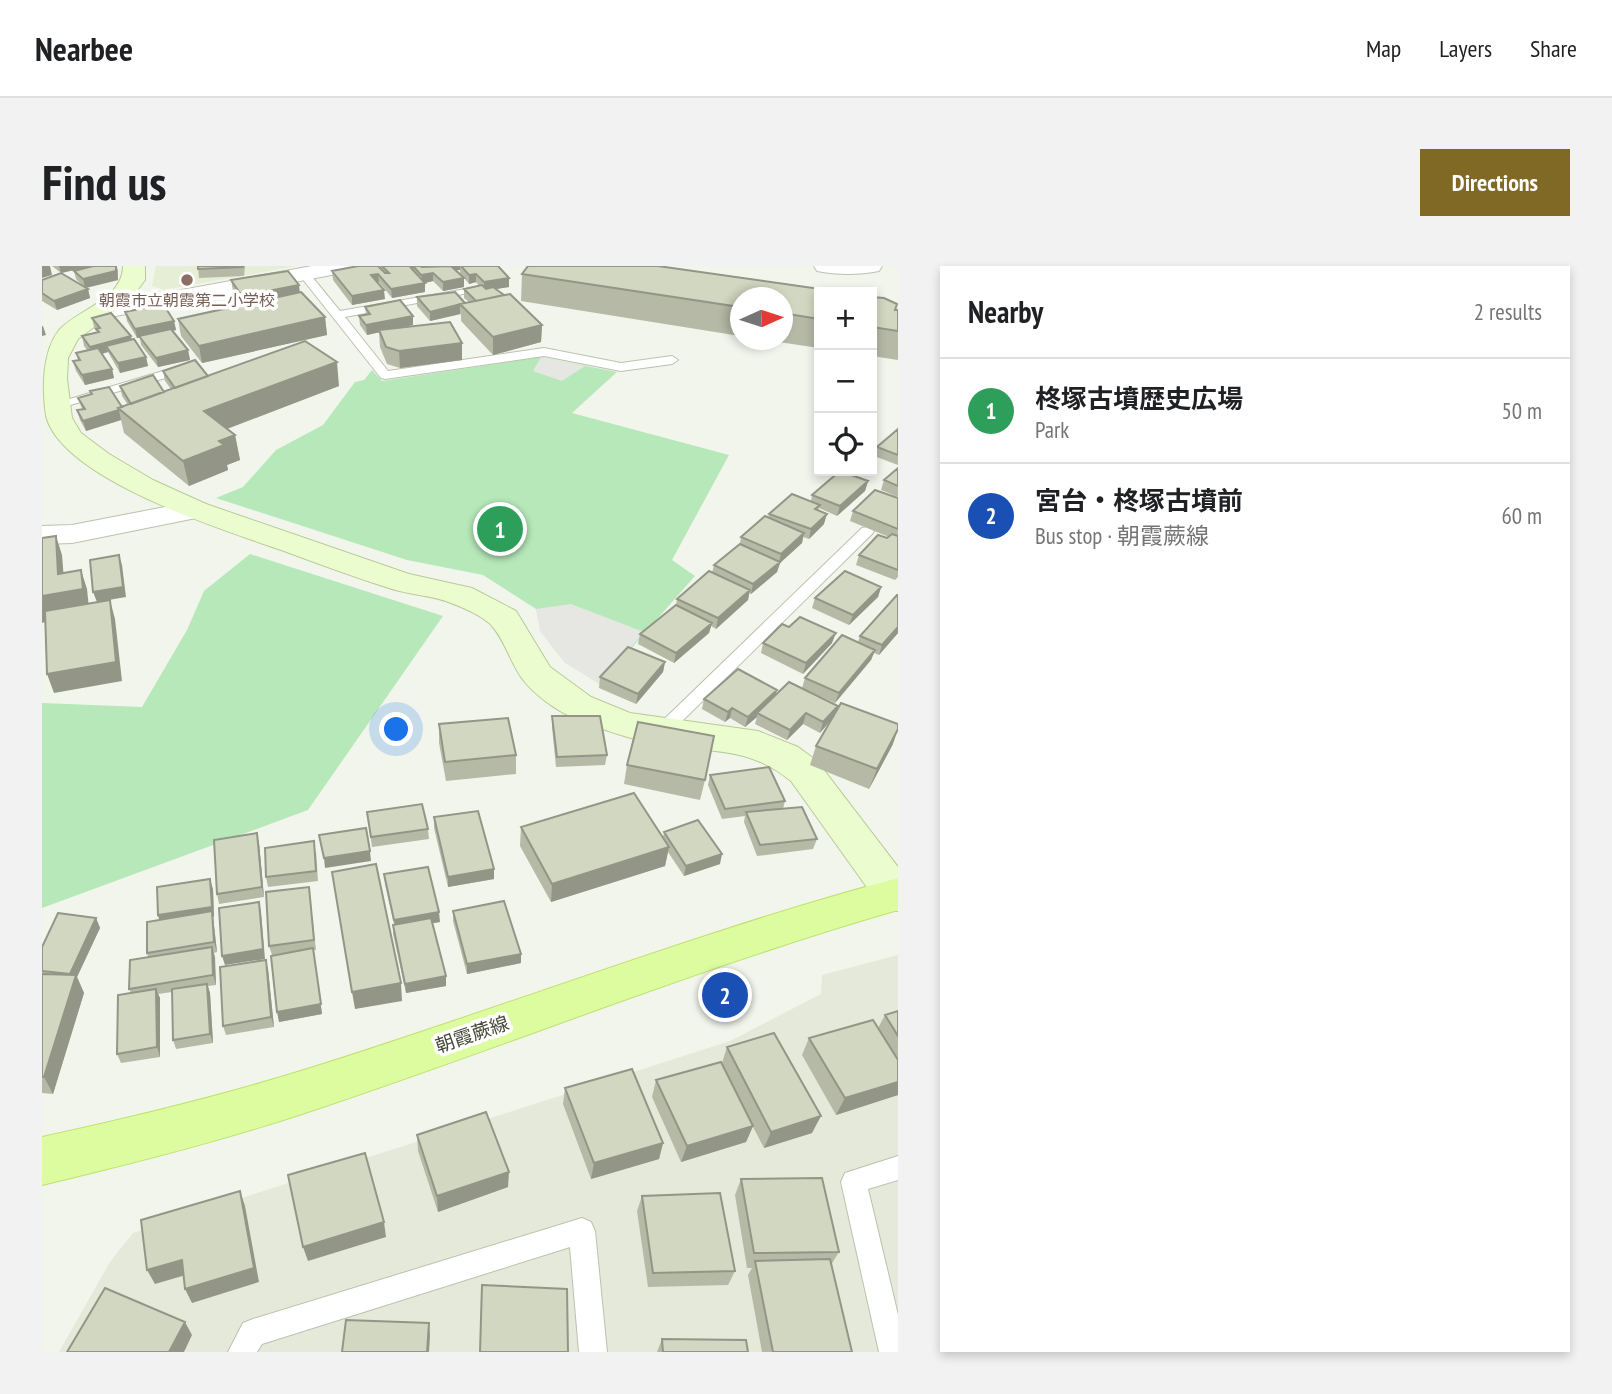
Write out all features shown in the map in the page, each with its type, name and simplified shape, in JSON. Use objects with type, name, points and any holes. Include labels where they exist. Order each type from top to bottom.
[{"type":"main road","name":"朝霞蕨線","points":[[42,1161],[149,1138],[338,1081],[785,925],[897,895]]},
{"type":"street","points":[[134,266],[134,280],[122,295],[68,335],[56,358],[56,405],[59,418],[71,438],[99,460],[142,486],[196,510],[401,582],[461,595],[504,618],[537,675],[570,699],[623,724],[661,732],[758,744],[785,755],[804,772],[897,895]]},
{"type":"street","points":[[100,312],[347,266]]},
{"type":"street","points":[[825,266],[871,266]]},
{"type":"street","points":[[42,535],[72,534],[196,510]]},
{"type":"lane","points":[[305,275],[340,315],[385,375],[544,352],[621,367],[672,360]]},
{"type":"lane","points":[[340,315],[468,290]]},
{"type":"lane","points":[[56,405],[188,367]]},
{"type":"lane","points":[[661,732],[867,531]]},
{"type":"lane","points":[[894,1352],[855,1182],[898,1168]]},
{"type":"lane","points":[[242,1352],[253,1333],[582,1231],[593,1352]]},
{"type":"shaded area","name":"朝霞市立朝霞第二小学校","points":[[156,266],[297,266],[164,290],[152,286]]},
{"type":"shaded area","points":[[541,357],[585,366],[562,381],[533,371]]},
{"type":"shaded area","points":[[571,604],[644,632],[600,684],[565,663],[540,631],[536,609]]},
{"type":"shaded area","points":[[898,955],[898,1352],[59,1352],[110,1262],[133,1233],[730,1041],[821,994],[822,975]]},
{"type":"green space","points":[[541,357],[617,372],[572,413],[729,455],[672,560],[695,576],[600,684],[567,662],[551,645],[536,609],[483,575],[407,560],[216,498],[243,487],[276,450],[323,425],[355,382],[364,380],[372,370],[382,381]]},
{"type":"green space","points":[[250,554],[443,616],[308,810],[42,908],[42,703],[142,707],[187,630],[204,591]]},
{"type":"building","points":[[93,266],[116,266],[116,271],[83,279],[74,271]]},
{"type":"building","points":[[198,266],[243,266],[243,267],[198,269]]},
{"type":"building","points":[[358,266],[378,266],[385,273],[389,273],[382,266],[451,266],[464,278],[443,282],[433,273],[421,275],[414,267],[411,268],[425,283],[391,289],[378,274],[371,275],[384,290],[352,296],[332,271]]},
{"type":"building","points":[[461,266],[498,266],[509,278],[484,282],[476,274],[469,275]]},
{"type":"building","points":[[528,266],[658,266],[814,288],[814,318],[793,315],[793,287],[730,287],[730,305],[522,274]]},
{"type":"building","points":[[288,271],[299,285],[242,296],[231,280]]},
{"type":"building","points":[[61,273],[88,289],[54,301],[42,293],[42,280]]},
{"type":"building","points":[[482,285],[486,289],[493,287],[504,295],[476,301],[464,289]]},
{"type":"building","points":[[301,292],[325,317],[199,346],[178,319]]},
{"type":"building","points":[[455,292],[465,303],[430,312],[417,297]]},
{"type":"building","points":[[510,294],[542,325],[493,337],[460,304]]},
{"type":"building","points":[[877,297],[897,304],[895,310],[898,310],[898,331],[877,328]]},
{"type":"building","points":[[400,300],[413,316],[366,325],[359,316],[370,314],[365,307]]},
{"type":"building","points":[[163,304],[174,321],[135,329],[125,312]]},
{"type":"building","points":[[111,313],[131,336],[90,347],[82,336],[99,332],[96,329],[100,328],[92,318]]},
{"type":"building","points":[[450,322],[462,343],[399,351],[386,347],[379,330]]},
{"type":"building","points":[[171,329],[188,350],[156,358],[139,336]]},
{"type":"building","points":[[134,339],[146,357],[118,363],[106,346]]},
{"type":"building","points":[[305,341],[337,362],[204,411],[235,435],[219,441],[224,445],[183,461],[118,408]]},
{"type":"building","points":[[98,348],[112,369],[82,375],[73,361],[80,360],[76,353]]},
{"type":"building","points":[[195,360],[208,376],[175,388],[163,371]]},
{"type":"building","points":[[153,375],[164,392],[131,404],[120,386]]},
{"type":"building","points":[[109,387],[122,407],[83,421],[77,410],[85,409],[78,398],[92,394],[90,391]]},
{"type":"building","points":[[898,429],[898,455],[877,447]]},
{"type":"building","points":[[898,468],[898,486],[884,480]]},
{"type":"building","points":[[834,476],[854,476],[868,481],[840,506],[812,495]]},
{"type":"building","points":[[875,490],[898,498],[898,529],[853,511]]},
{"type":"building","points":[[792,494],[820,505],[815,509],[827,514],[811,529],[769,514]]},
{"type":"building","points":[[765,516],[804,533],[781,554],[741,537]]},
{"type":"building","points":[[892,534],[898,536],[898,570],[859,555],[878,535],[887,538]]},
{"type":"building","points":[[56,536],[58,574],[81,570],[83,589],[42,596],[42,538]]},
{"type":"building","points":[[740,544],[780,562],[753,584],[714,565]]},
{"type":"building","points":[[119,555],[123,587],[93,592],[90,560]]},
{"type":"building","points":[[709,571],[750,590],[718,618],[677,599]]},
{"type":"building","points":[[845,571],[881,587],[853,615],[815,598]]},
{"type":"building","points":[[897,595],[898,627],[882,645],[860,636]]},
{"type":"building","points":[[110,600],[116,662],[47,674],[45,611]]},
{"type":"building","points":[[676,605],[712,623],[676,653],[640,634]]},
{"type":"building","points":[[800,617],[836,633],[806,663],[763,643],[782,624],[789,627]]},
{"type":"building","points":[[842,635],[875,650],[839,693],[805,678]]},
{"type":"building","points":[[628,647],[665,662],[638,694],[600,677]]},
{"type":"building","points":[[738,669],[777,690],[748,717],[732,708],[728,712],[704,699]]},
{"type":"building","points":[[789,682],[838,706],[823,722],[806,713],[790,730],[757,713]]},
{"type":"building","points":[[841,703],[898,724],[898,729],[877,769],[816,746]]},
{"type":"building","points":[[552,716],[600,716],[607,755],[557,757]]},
{"type":"building","points":[[508,718],[516,755],[445,762],[439,724]]},
{"type":"building","points":[[638,722],[714,736],[705,780],[627,765]]},
{"type":"building","points":[[769,767],[785,801],[725,809],[710,775]]},
{"type":"building","points":[[634,793],[669,847],[552,884],[521,827]]},
{"type":"building","points":[[422,804],[428,829],[371,837],[367,812]]},
{"type":"building","points":[[802,807],[817,839],[760,845],[746,812]]},
{"type":"building","points":[[478,811],[494,869],[448,877],[434,817]]},
{"type":"building","points":[[698,820],[722,854],[686,866],[664,832]]},
{"type":"building","points":[[366,828],[370,851],[324,858],[319,835]]},
{"type":"building","points":[[257,833],[262,887],[217,894],[214,840]]},
{"type":"building","points":[[314,841],[316,871],[266,877],[265,848]]},
{"type":"building","points":[[376,864],[401,983],[352,992],[332,872]]},
{"type":"building","points":[[428,867],[439,912],[394,920],[384,874]]},
{"type":"building","points":[[210,879],[212,907],[158,915],[157,887]]},
{"type":"building","points":[[309,887],[314,940],[269,946],[266,892]]},
{"type":"building","points":[[504,901],[521,954],[467,964],[453,911]]},
{"type":"building","points":[[259,902],[263,949],[222,956],[219,908]]},
{"type":"building","points":[[212,911],[214,942],[147,953],[147,922]]},
{"type":"building","points":[[58,913],[96,918],[70,974],[42,971],[42,947]]},
{"type":"building","points":[[431,918],[446,976],[405,984],[393,925]]},
{"type":"building","points":[[212,947],[213,975],[129,989],[130,960]]},
{"type":"building","points":[[313,948],[321,1004],[277,1012],[271,956]]},
{"type":"building","points":[[266,960],[271,1017],[223,1026],[220,967]]},
{"type":"building","points":[[42,974],[76,975],[44,1077],[42,1077]]},
{"type":"building","points":[[207,984],[210,1034],[173,1040],[172,989]]},
{"type":"building","points":[[156,989],[157,1047],[117,1054],[118,995]]},
{"type":"building","points":[[898,1011],[898,1036],[885,1015]]},
{"type":"building","points":[[873,1020],[898,1060],[898,1082],[845,1098],[809,1038]]},
{"type":"building","points":[[774,1033],[821,1116],[771,1132],[727,1047]]},
{"type":"building","points":[[721,1062],[753,1126],[687,1146],[656,1080]]},
{"type":"building","points":[[632,1069],[663,1143],[594,1163],[565,1088]]},
{"type":"building","points":[[486,1112],[509,1172],[437,1196],[417,1135]]},
{"type":"building","points":[[365,1153],[384,1222],[303,1247],[288,1175]]},
{"type":"building","points":[[822,1178],[839,1252],[754,1253],[741,1179]]},
{"type":"building","points":[[240,1191],[254,1268],[185,1289],[182,1260],[147,1270],[141,1220]]},
{"type":"building","points":[[720,1193],[735,1271],[653,1273],[642,1196]]},
{"type":"building","points":[[830,1259],[852,1352],[773,1352],[755,1261]]},
{"type":"building","points":[[482,1285],[567,1289],[568,1352],[480,1352]]},
{"type":"building","points":[[105,1288],[185,1322],[169,1352],[67,1352]]},
{"type":"building","points":[[346,1320],[429,1323],[427,1352],[342,1352]]},
{"type":"building","points":[[662,1339],[746,1340],[748,1352],[663,1352]]},
{"type":"place","name":"朝霞市立朝霞第二小学校","points":[[187,280]]},
{"type":"place","name":"柊塚古墳歴史広場","points":[[500,529]]},
{"type":"place","name":"宮台・柊塚古墳前","points":[[725,995]]}]
